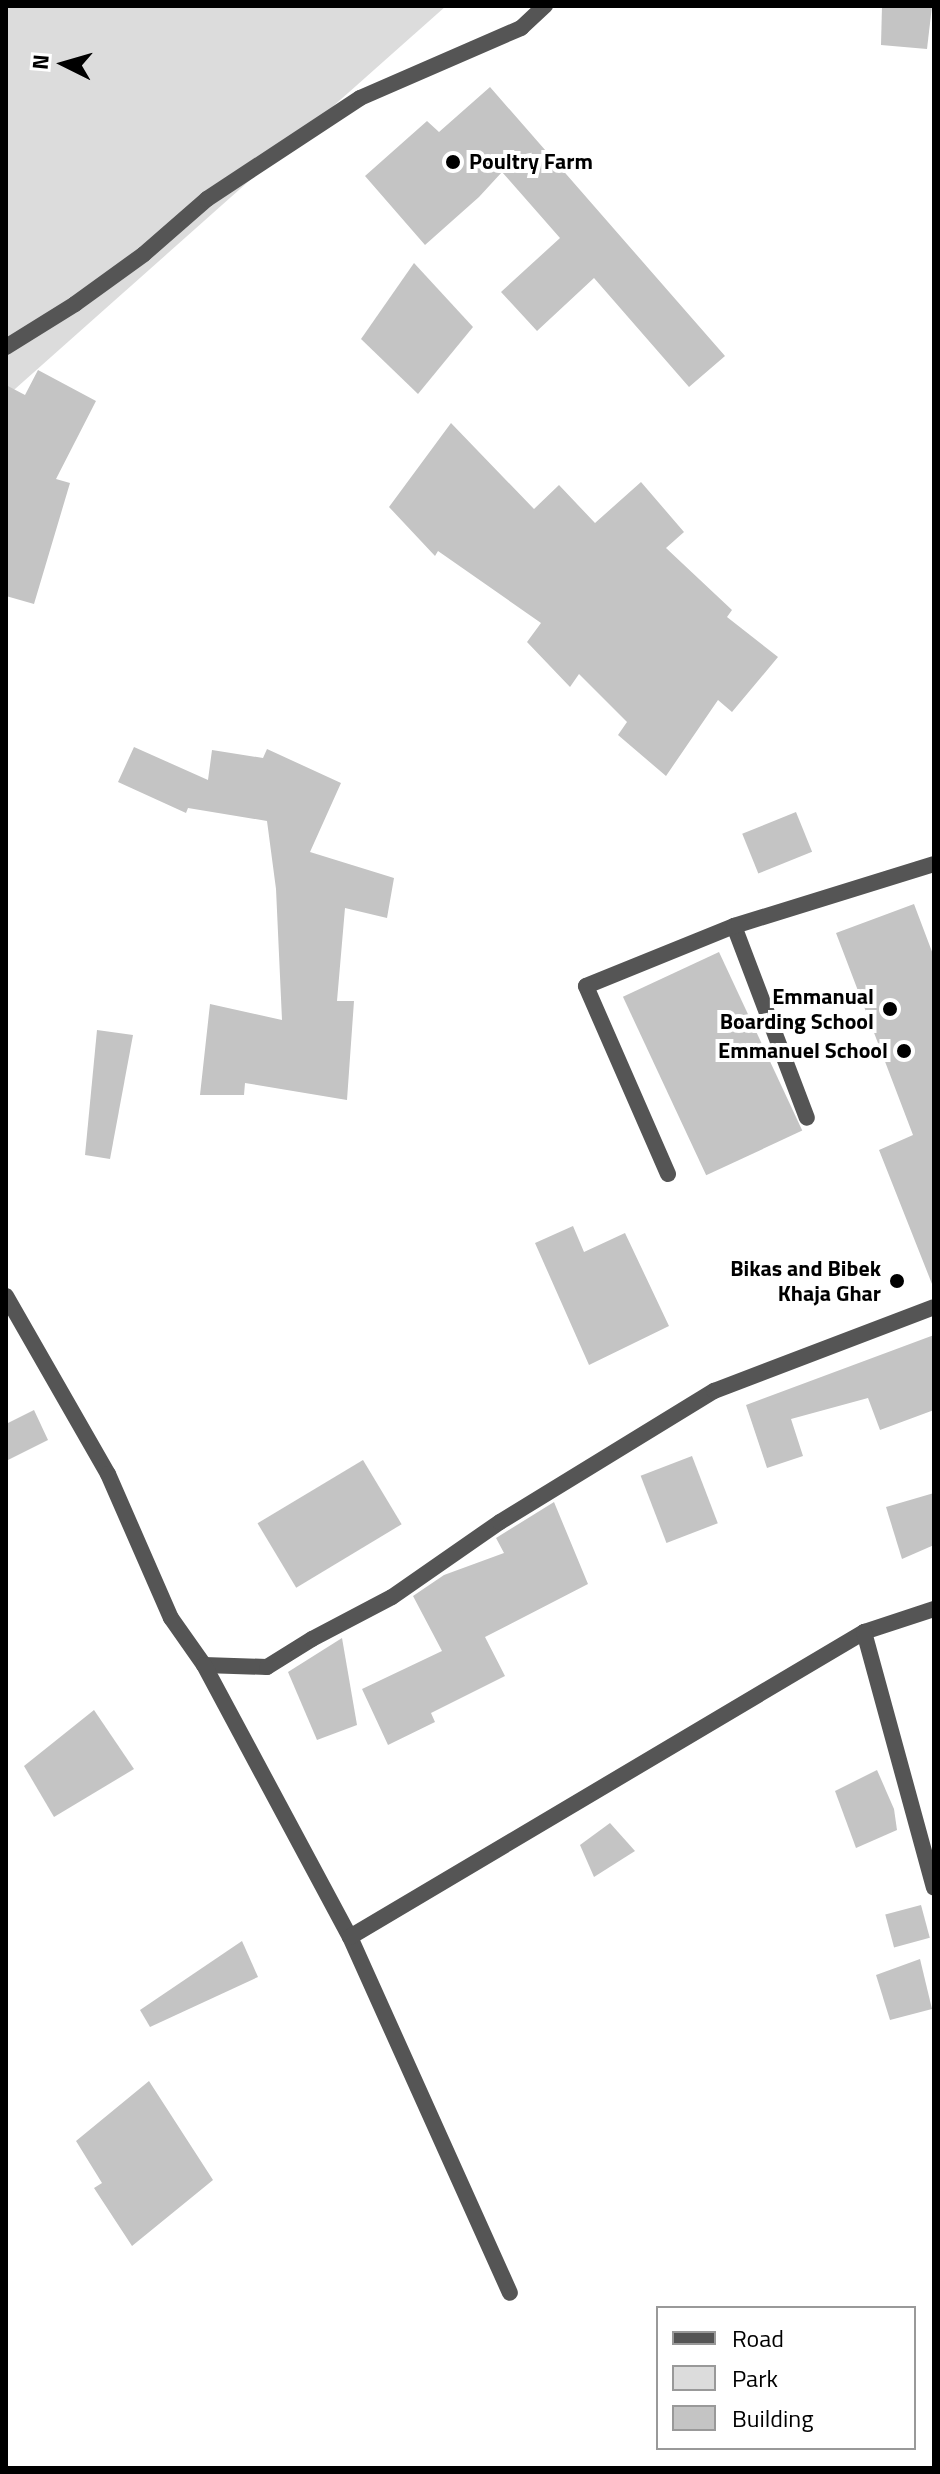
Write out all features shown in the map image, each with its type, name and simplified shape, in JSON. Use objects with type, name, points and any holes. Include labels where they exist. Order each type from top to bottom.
[{"type":"street","points":[[6,347],[75,304],[144,254],[207,199],[360,98],[521,28],[545,6]]},
{"type":"street","points":[[668,1174],[586,986],[734,926],[934,864]]},
{"type":"street","points":[[734,926],[807,1118]]},
{"type":"street","points":[[6,1296],[108,1474],[171,1618],[204,1665],[350,1937],[510,2293]]},
{"type":"street","points":[[204,1665],[267,1667],[312,1639],[392,1597],[500,1522],[714,1391],[934,1307]]},
{"type":"street","points":[[350,1937],[864,1632],[934,1609]]},
{"type":"street","points":[[864,1632],[934,1888]]},
{"type":"green space","points":[[6,6],[446,6],[6,397]]},
{"type":"building","points":[[882,6],[932,6],[927,49],[881,45]]},
{"type":"building","points":[[490,87],[725,356],[689,387],[594,278],[537,331],[501,292],[560,238],[502,172],[425,245],[365,176],[427,121],[439,132]]},
{"type":"building","points":[[414,263],[473,327],[418,394],[361,339]]},
{"type":"building","points":[[38,370],[96,401],[56,479],[70,483],[34,604],[6,596],[6,385],[25,395]]},
{"type":"building","points":[[451,423],[534,509],[559,485],[595,523],[641,482],[684,532],[666,548],[732,610],[727,617],[778,657],[732,712],[718,700],[666,776],[618,735],[627,722],[579,674],[570,687],[527,642],[541,623],[438,551],[435,556],[389,507]]},
{"type":"building","points":[[134,747],[208,780],[212,750],[263,758],[267,749],[341,783],[310,852],[394,878],[387,918],[345,908],[337,1001],[354,1001],[347,1100],[245,1083],[244,1095],[200,1095],[210,1004],[282,1020],[276,889],[267,821],[188,808],[186,813],[118,782]]},
{"type":"building","points":[[796,812],[812,852],[758,874],[742,834]]},
{"type":"building","name":"Emmanuel School","points":[[914,904],[934,957],[932,1284],[879,1150],[913,1135],[836,933]]},
{"type":"building","points":[[719,952],[802,1131],[706,1175],[623,997]]},
{"type":"building","points":[[97,1030],[133,1035],[110,1159],[85,1155]]},
{"type":"building","points":[[573,1226],[584,1252],[625,1233],[669,1326],[589,1365],[535,1243]]},
{"type":"building","points":[[934,1335],[934,1410],[880,1430],[868,1398],[791,1419],[803,1456],[767,1468],[746,1405]]},
{"type":"building","points":[[34,1410],[48,1440],[6,1461],[6,1424]]},
{"type":"building","points":[[692,1456],[718,1523],[666,1543],[641,1476]]},
{"type":"building","points":[[363,1460],[402,1524],[296,1588],[258,1523]]},
{"type":"building","points":[[934,1493],[934,1545],[902,1559],[886,1507]]},
{"type":"building","points":[[554,1502],[588,1584],[485,1637],[505,1676],[431,1713],[435,1722],[388,1745],[362,1689],[442,1651],[413,1596],[444,1575],[504,1553],[496,1538]]},
{"type":"building","points":[[342,1638],[357,1725],[317,1740],[288,1672]]},
{"type":"building","points":[[94,1710],[134,1769],[54,1817],[24,1766]]},
{"type":"building","points":[[877,1770],[894,1809],[897,1830],[856,1848],[835,1791]]},
{"type":"building","points":[[610,1823],[635,1851],[594,1877],[580,1845]]},
{"type":"building","points":[[921,1905],[930,1938],[894,1947],[885,1915]]},
{"type":"building","points":[[242,1941],[258,1977],[150,2027],[140,2010]]},
{"type":"building","points":[[920,1959],[932,2009],[890,2020],[876,1975]]},
{"type":"building","points":[[149,2081],[213,2180],[132,2246],[94,2188],[102,2183],[76,2141]]},
{"type":"place","name":"Poultry Farm","points":[[453,162]]},
{"type":"place","name":"Emmanual Boarding School","points":[[890,1009]]},
{"type":"place","name":"Emmanuel School","points":[[904,1051]]},
{"type":"place","name":"Bikas and Bibek Khaja Ghar","points":[[897,1281]]}]
